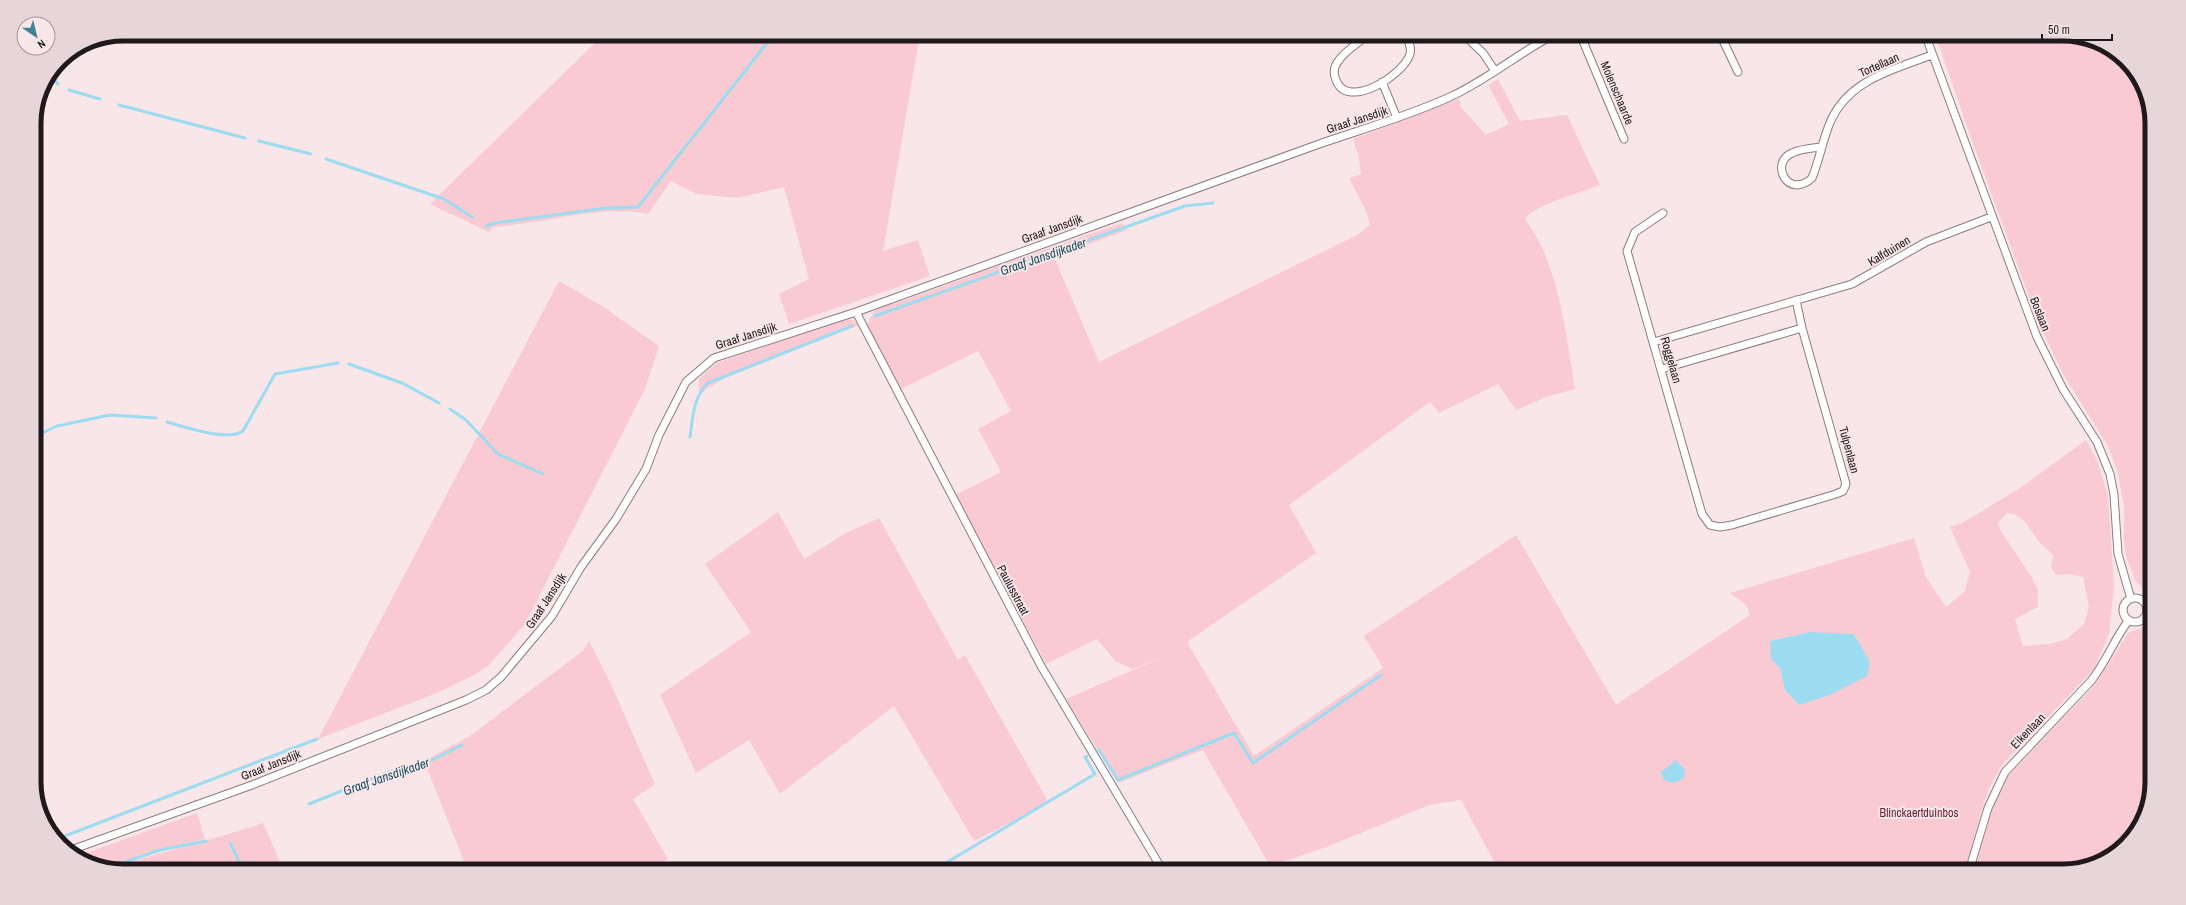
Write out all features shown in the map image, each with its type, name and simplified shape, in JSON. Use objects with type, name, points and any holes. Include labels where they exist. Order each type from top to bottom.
[{"type":"street","points":[[1361,41],[1339,59],[1334,69],[1334,76],[1343,90],[1348,93],[1357,93],[1382,82],[1396,72],[1406,63],[1410,54],[1408,41]]},
{"type":"street","points":[[1470,41],[1483,53],[1494,71]]},
{"type":"street","name":"Graaf Jansdijk","points":[[75,848],[252,785],[466,700],[486,690],[522,654],[552,616],[581,567],[616,519],[646,469],[675,403],[690,378],[714,358],[856,312],[1322,143],[1397,118],[1452,96],[1542,41]]},
{"type":"street","name":"Molenschaarde","points":[[1583,41],[1624,139]]},
{"type":"street","points":[[1723,41],[1738,72]]},
{"type":"street","name":"Boslaan","points":[[1927,41],[2037,337],[2063,389],[2096,442],[2110,474],[2114,495],[2118,554],[2131,599]]},
{"type":"street","name":"Tortellaan","points":[[1822,147],[1792,153],[1786,157],[1782,161],[1785,179],[1796,186],[1802,185],[1812,178],[1835,112],[1851,92],[1876,76],[1932,55]]},
{"type":"street","points":[[1382,82],[1397,118]]},
{"type":"street","name":"Roggelaan","points":[[1663,213],[1635,232],[1627,251],[1662,369],[1702,514],[1710,525]]},
{"type":"street","name":"Kalfduinen","points":[[1654,342],[1852,284],[1926,242],[1992,217]]},
{"type":"street","points":[[1662,369],[1802,328],[1796,300]]},
{"type":"street","name":"Paulusstraat","points":[[856,312],[1041,666],[1159,864]]},
{"type":"street","name":"Tulpenlaan","points":[[1710,525],[1720,527],[1732,525],[1843,491],[1846,484],[1802,328]]},
{"type":"street","points":[[2145,605],[2137,598],[2131,599],[2123,607],[2123,615],[2128,621],[2137,622],[2145,618]]},
{"type":"street","name":"Eikenlaan","points":[[1971,864],[1988,808],[2005,772],[2091,681],[2102,666],[2117,635],[2128,621]]},
{"type":"green space","points":[[597,41],[919,41],[883,251],[918,240],[930,276],[789,324],[779,294],[809,279],[784,187],[737,198],[697,194],[671,181],[648,214],[610,211],[591,213],[493,227],[489,232],[430,204]]},
{"type":"green space","points":[[1937,41],[2063,41],[2084,44],[2104,52],[2121,65],[2137,87],[2141,97],[2145,118],[2145,591],[2135,580],[2126,556],[2124,541],[2124,506],[2117,469],[2106,443],[2062,372],[2037,319]]},
{"type":"green space","points":[[1498,79],[1520,121],[1567,115],[1600,185],[1549,203],[1539,208],[1525,219],[1537,237],[1553,278],[1564,324],[1575,389],[1546,397],[1516,410],[1498,384],[1439,413],[1430,402],[1289,505],[1316,553],[1187,642],[1254,756],[1383,668],[1364,636],[1516,535],[1616,705],[1750,615],[1746,605],[1730,593],[1914,538],[1926,577],[1946,607],[1965,591],[1970,572],[1950,527],[1962,523],[2017,490],[2086,440],[2097,460],[2108,496],[2114,585],[2109,634],[2094,669],[2002,765],[1990,786],[1967,864],[1495,864],[1461,800],[1429,805],[1329,846],[1276,864],[1269,864],[1203,750],[1118,783],[1066,699],[1163,657],[1132,669],[1115,661],[1097,639],[1046,664],[955,495],[1001,472],[978,429],[1011,411],[978,351],[899,390],[867,326],[870,317],[878,308],[889,302],[893,304],[971,276],[972,273],[1003,262],[1005,263],[1122,223],[1127,230],[1054,257],[1099,362],[1357,235],[1370,225],[1366,211],[1349,178],[1361,174],[1359,158],[1353,139],[1459,99],[1461,102],[1459,105],[1486,135],[1509,124],[1488,85]],"holes":[[[2007,513],[2021,518],[2039,541],[2053,555],[2051,567],[2056,575],[2070,574],[2083,577],[2089,607],[2084,624],[2067,639],[2050,644],[2023,646],[2015,619],[2038,607],[2038,590],[2031,576],[2000,530],[1998,523]],[[1810,632],[1830,695],[1799,705],[1785,690],[1780,668],[1770,641]]]},
{"type":"green space","points":[[559,281],[602,306],[659,346],[645,389],[525,624],[489,665],[474,675],[437,693],[318,739]]},
{"type":"green space","points":[[843,319],[853,320],[859,325],[725,378],[706,389],[699,397],[699,379],[717,363]]},
{"type":"green space","points":[[778,512],[804,559],[846,533],[879,518],[958,660],[965,655],[1049,803],[974,841],[894,706],[780,794],[749,740],[696,773],[660,695],[751,632],[705,564]]},
{"type":"green space","name":"Blinckaertduinbos","points":[[2145,627],[2145,782],[2142,803],[2134,823],[2117,844],[2099,856],[2084,861],[2063,864],[1976,864],[1993,808],[2009,775],[2095,685],[2128,633]]},
{"type":"green space","points":[[589,641],[609,680],[655,784],[633,799],[668,859],[659,864],[457,864],[464,861],[424,761],[470,736],[584,650]]},
{"type":"green space","points":[[197,813],[205,839],[160,849],[116,864],[92,858],[84,854]]},
{"type":"green space","points":[[263,823],[281,864],[128,864],[150,857]]},
{"type":"water","points":[[1810,632],[1854,634],[1870,662],[1867,676],[1830,695],[1799,705],[1785,690],[1780,668],[1771,659],[1770,641]]},
{"type":"water","points":[[1676,760],[1685,770],[1684,778],[1674,783],[1664,780],[1661,772]]},
{"type":"waterway","points":[[487,226],[495,223],[606,208],[638,207],[768,41]]},
{"type":"waterway","points":[[54,79],[58,84]]},
{"type":"waterway","points":[[69,90],[100,99]]},
{"type":"waterway","points":[[119,105],[245,138]]},
{"type":"waterway","points":[[259,141],[311,154]]},
{"type":"waterway","points":[[326,159],[444,199],[472,217]]},
{"type":"waterway","name":"Graaf Jansdijkader","points":[[875,316],[1185,206],[1213,203]]},
{"type":"waterway","name":"Graaf Jansdijkader","points":[[690,437],[694,408],[699,395],[708,383],[852,326]]},
{"type":"waterway","points":[[167,422],[195,430],[217,434],[236,434],[243,431],[275,374],[338,363]]},
{"type":"waterway","points":[[349,364],[402,383],[439,403]]},
{"type":"waterway","points":[[450,409],[466,420],[498,454],[543,474]]},
{"type":"waterway","points":[[41,434],[57,426],[110,415],[156,418]]},
{"type":"waterway","points":[[1099,750],[1118,780],[1234,733],[1253,763],[1381,675]]},
{"type":"waterway","points":[[62,837],[317,739]]},
{"type":"waterway","name":"Graaf Jansdijkader","points":[[309,804],[389,772],[430,761],[462,745]]},
{"type":"waterway","points":[[944,864],[1095,774],[1085,757],[1087,756]]},
{"type":"waterway","name":"Graaf Jansdijkader","points":[[120,864],[160,850],[206,841]]},
{"type":"waterway","points":[[230,843],[240,864]]}]
